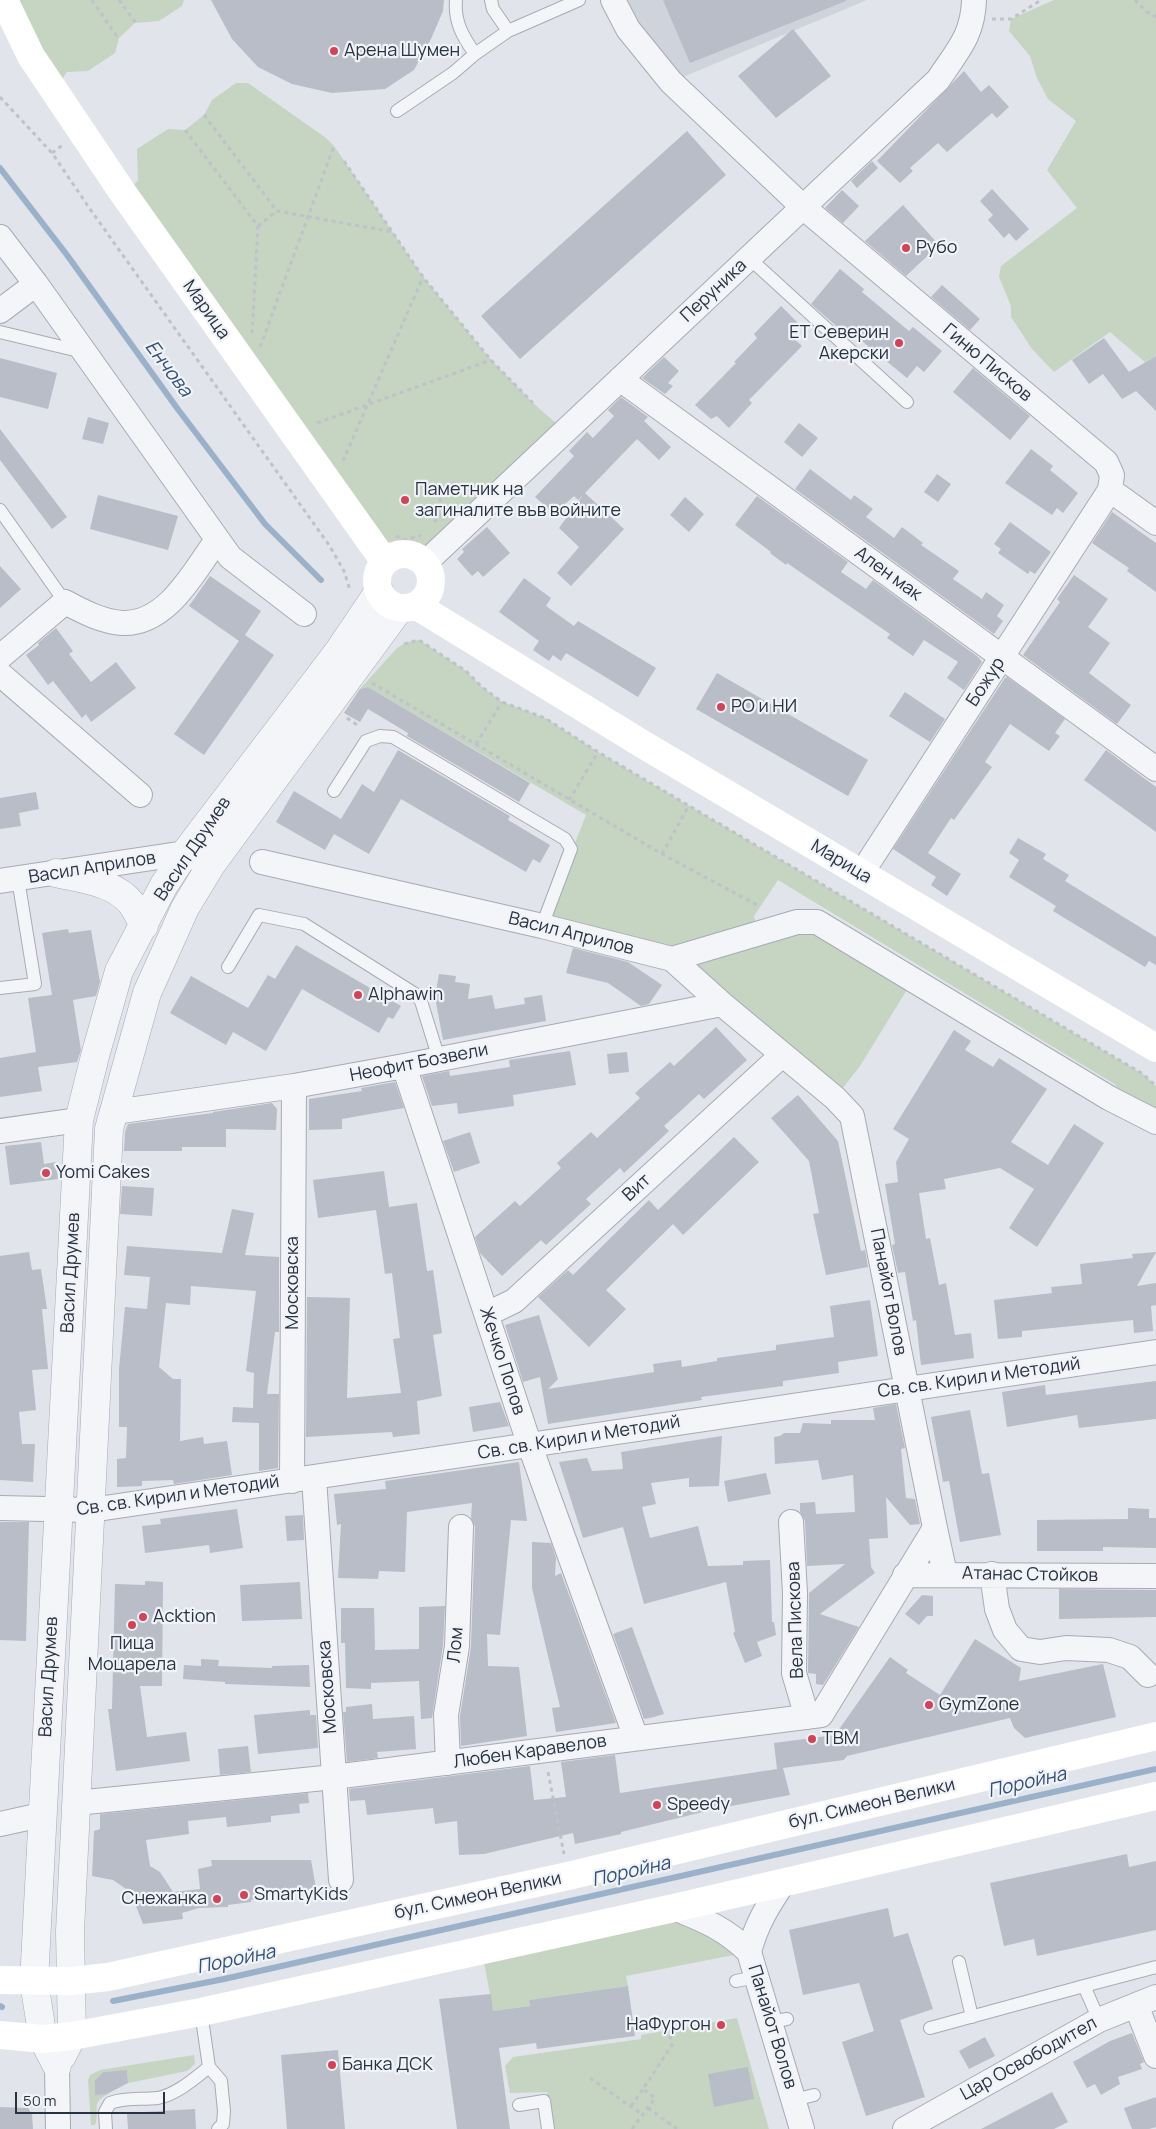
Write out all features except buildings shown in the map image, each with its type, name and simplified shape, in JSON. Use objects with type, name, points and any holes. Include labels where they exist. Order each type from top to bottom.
[{"type":"main road","name":"Марица","points":[[3,7],[31,56],[123,193],[385,562]]},
{"type":"main road","points":[[398,554],[405,554],[413,555],[425,564],[432,577],[415,602],[387,603],[379,591],[377,576],[385,562],[398,554]]},
{"type":"main road","name":"Марица","points":[[415,602],[532,677],[1155,1047]]},
{"type":"main road","name":"бул. Симеон Велики","points":[[0,1980],[34,1982],[71,1981],[108,1977],[568,1876],[1156,1736]]},
{"type":"main road","points":[[0,2035],[43,2039],[114,2030],[674,1908],[1156,1796]]},
{"type":"street","name":"Гиню Писков","points":[[613,0],[628,30],[671,82],[804,207],[1106,462],[1112,474],[1110,490]]},
{"type":"street","name":"Перуника","points":[[425,564],[938,80],[970,30],[973,10]]},
{"type":"street","points":[[0,237],[85,352],[230,557],[304,614]]},
{"type":"street","points":[[0,311],[36,284]]},
{"type":"street","name":"Ален мак","points":[[620,379],[1156,769]]},
{"type":"street","points":[[1110,490],[1156,522]]},
{"type":"street","name":"Божур","points":[[861,874],[1110,490]]},
{"type":"street","points":[[0,657],[65,602],[91,615],[123,623],[147,618],[172,601],[217,540]]},
{"type":"street","name":"Васил Друмев","points":[[57,2066],[43,2039],[34,1982],[41,1814],[79,1120],[95,1056],[120,971],[164,885],[185,853],[338,652],[379,591]]},
{"type":"street","name":"Васил Друмев","points":[[72,2036],[70,1931],[110,1129],[147,993],[185,908],[211,865],[355,672],[415,602]]},
{"type":"street","points":[[0,674],[140,796]]},
{"type":"street","points":[[185,853],[211,865]]},
{"type":"street","name":"Васил Априлов","points":[[9,880],[185,853]]},
{"type":"street","name":"Васил Априлов","points":[[262,862],[542,926],[672,959],[722,1004],[835,1098]]},
{"type":"street","points":[[56,873],[97,882],[116,891],[132,904],[144,926]]},
{"type":"street","points":[[672,959],[797,922],[817,922],[1109,1098],[1156,1122]]},
{"type":"street","name":"Неофит Бозвели","points":[[115,1112],[294,1086],[722,1004]]},
{"type":"street","name":"Вит","points":[[487,1314],[514,1301],[782,1054]]},
{"type":"street","name":"Жечко Попов","points":[[404,1066],[530,1446],[636,1738]]},
{"type":"street","name":"Московска","points":[[294,1086],[303,1479],[334,1777],[341,1880]]},
{"type":"street","name":"Панайот Волов","points":[[835,1098],[852,1116],[945,1574]]},
{"type":"street","points":[[0,1131],[79,1120]]},
{"type":"street","name":"Св. св. Кирил и Методий","points":[[0,1508],[58,1511],[91,1510],[1156,1352]]},
{"type":"street","name":"Вела Пискова","points":[[791,1522],[795,1594],[794,1673],[807,1717]]},
{"type":"street","name":"Лом","points":[[448,1763],[446,1715],[457,1646],[461,1527]]},
{"type":"street","points":[[905,1574],[935,1528]]},
{"type":"street","name":"Любен Каравелов","points":[[76,1803],[334,1777],[821,1715],[905,1574]]},
{"type":"street","name":"Атанас Стойков","points":[[905,1574],[1156,1576]]},
{"type":"street","points":[[992,1574],[997,1610],[1005,1630],[1021,1649],[1040,1652],[1066,1648],[1109,1650],[1130,1657],[1148,1675]]},
{"type":"street","points":[[0,1824],[41,1814]]},
{"type":"street","points":[[749,1952],[754,1932],[763,1912],[784,1882]]},
{"type":"street","name":"Панайот Волов","points":[[674,1908],[713,1924],[733,1936],[749,1952],[746,1979],[778,2020],[804,2098],[802,2129]]},
{"type":"street","points":[[1146,2001],[1156,2056]]},
{"type":"street","name":"Цар Освободител","points":[[905,2129],[1099,2020],[1146,2001]]},
{"type":"street","points":[[58,2129],[57,2066],[72,2036]]},
{"type":"lane","points":[[456,0],[455,9],[460,32],[475,54]]},
{"type":"lane","points":[[492,0],[499,20],[508,32]]},
{"type":"lane","points":[[396,111],[453,73],[475,54],[508,32],[579,0]]},
{"type":"lane","points":[[748,258],[907,402]]},
{"type":"lane","points":[[0,332],[85,352]]},
{"type":"lane","points":[[0,510],[65,602]]},
{"type":"lane","points":[[334,791],[366,740],[393,737],[565,840],[571,849],[542,926]]},
{"type":"lane","points":[[0,988],[35,984],[9,880]]},
{"type":"lane","points":[[228,967],[259,915],[304,924],[415,994],[421,1001],[439,1059]]},
{"type":"lane","points":[[959,1962],[972,2017]]},
{"type":"lane","points":[[930,2028],[1156,1967]]},
{"type":"lane","points":[[1084,1986],[1099,2020]]},
{"type":"lane","points":[[201,2012],[209,2067],[221,2080],[224,2110],[223,2124],[218,2129]]},
{"type":"lane","points":[[106,2129],[105,2112],[110,2103],[123,2098],[158,2098],[174,2092],[209,2067]]},
{"type":"lane","points":[[519,2104],[544,2101],[548,2129]]},
{"type":"path","points":[[92,0],[118,38]]},
{"type":"path","points":[[119,0],[135,22]]},
{"type":"path","points":[[973,10],[1011,19],[1041,0]]},
{"type":"path","points":[[1135,0],[1156,17]]},
{"type":"path","points":[[204,115],[277,211],[393,232]]},
{"type":"path","points":[[185,130],[258,226],[252,334]]},
{"type":"path","points":[[260,347],[334,146]]},
{"type":"path","points":[[344,161],[422,277],[491,360],[533,403]]},
{"type":"path","points":[[258,226],[277,211]]},
{"type":"path","points":[[342,461],[422,277]]},
{"type":"path","points":[[317,423],[491,360]]},
{"type":"path","points":[[432,524],[443,512],[439,495],[456,480]]},
{"type":"path","points":[[389,533],[406,540],[420,536],[426,530]]},
{"type":"path","points":[[355,672],[662,854],[759,906]]},
{"type":"path","points":[[476,744],[502,702]]},
{"type":"path","points":[[329,707],[378,738]]},
{"type":"path","points":[[569,800],[598,752]]},
{"type":"path","points":[[662,854],[689,805]]},
{"type":"path","points":[[544,1751],[568,1876]]},
{"type":"path","points":[[630,2106],[672,2045],[670,2030]]},
{"type":"path","points":[[590,2078],[643,2115]]},
{"type":"path","points":[[632,2129],[655,2098],[643,2088]]},
{"type":"path","points":[[648,2108],[676,2129]]},
{"type":"shaded area","points":[[613,0],[867,0],[671,82]]},
{"type":"green space","points":[[4,0],[184,0],[182,6],[159,21],[135,23],[119,38],[115,53],[88,71],[67,72],[55,89]]},
{"type":"green space","points":[[1054,0],[1156,0],[1156,356],[1145,362],[1110,332],[1054,372],[1032,349],[1011,317],[1011,306],[999,277],[1001,266],[1077,208],[1047,170],[1076,121],[1048,99],[1037,78],[1030,56],[1009,31],[1011,19]]},
{"type":"green space","points":[[236,83],[248,83],[326,138],[334,146],[423,277],[491,360],[533,403],[565,431],[425,563],[405,554],[385,562],[123,193],[138,181],[137,149],[168,129],[185,130],[204,115],[212,100]]},
{"type":"green space","points":[[419,640],[466,671],[482,687],[502,702],[545,718],[598,752],[1143,1074],[1156,1086],[1156,1122],[1109,1098],[1116,1085],[778,880],[754,916],[758,933],[797,922],[913,980],[860,1066],[835,1098],[672,959],[542,926],[586,815],[368,687],[360,689],[397,648],[407,642]]},
{"type":"green space","points":[[674,1908],[749,1952],[626,1976],[628,1986],[529,2000],[530,2006],[493,2011],[482,1951]]},
{"type":"green space","points":[[737,2018],[769,2129],[553,2129],[547,2092],[510,2093],[505,2066],[513,2057],[641,2039],[641,2035]]},
{"type":"green space","points":[[194,2055],[195,2064],[187,2071],[128,2083],[127,2070],[103,2072],[95,2080],[95,2094],[108,2094],[97,2104],[97,2119],[95,2125],[91,2125],[88,2080],[90,2075],[100,2070]]},
{"type":"waterway","name":"Енчова","points":[[0,168],[67,255],[177,408],[265,524],[321,580]]},
{"type":"waterway","name":"Поройна","points":[[113,2001],[224,1979],[1156,1769]]},
{"type":"place","name":"Арена Шумен","points":[[334,51]]},
{"type":"place","name":"Рубо","points":[[906,248]]},
{"type":"place","name":"ЕТ Северин Акерски","points":[[899,343]]},
{"type":"place","name":"Паметник на загиналите във войните","points":[[405,500]]},
{"type":"place","name":"РО и НИ","points":[[721,707]]},
{"type":"place","name":"Alphawin","points":[[358,995]]},
{"type":"place","name":"Yomi Cakes","points":[[46,1173]]},
{"type":"place","name":"Acktion","points":[[143,1617]]},
{"type":"place","name":"Пица Моцарела","points":[[132,1625]]},
{"type":"place","name":"GymZone","points":[[929,1705]]},
{"type":"place","name":"ТВМ","points":[[812,1739]]},
{"type":"place","name":"Speedy","points":[[657,1805]]},
{"type":"place","name":"SmartyKids","points":[[244,1895]]},
{"type":"place","name":"Снежанка","points":[[217,1899]]},
{"type":"place","name":"НаФургон","points":[[721,2025]]},
{"type":"place","name":"Банка ДСК","points":[[332,2065]]}]
